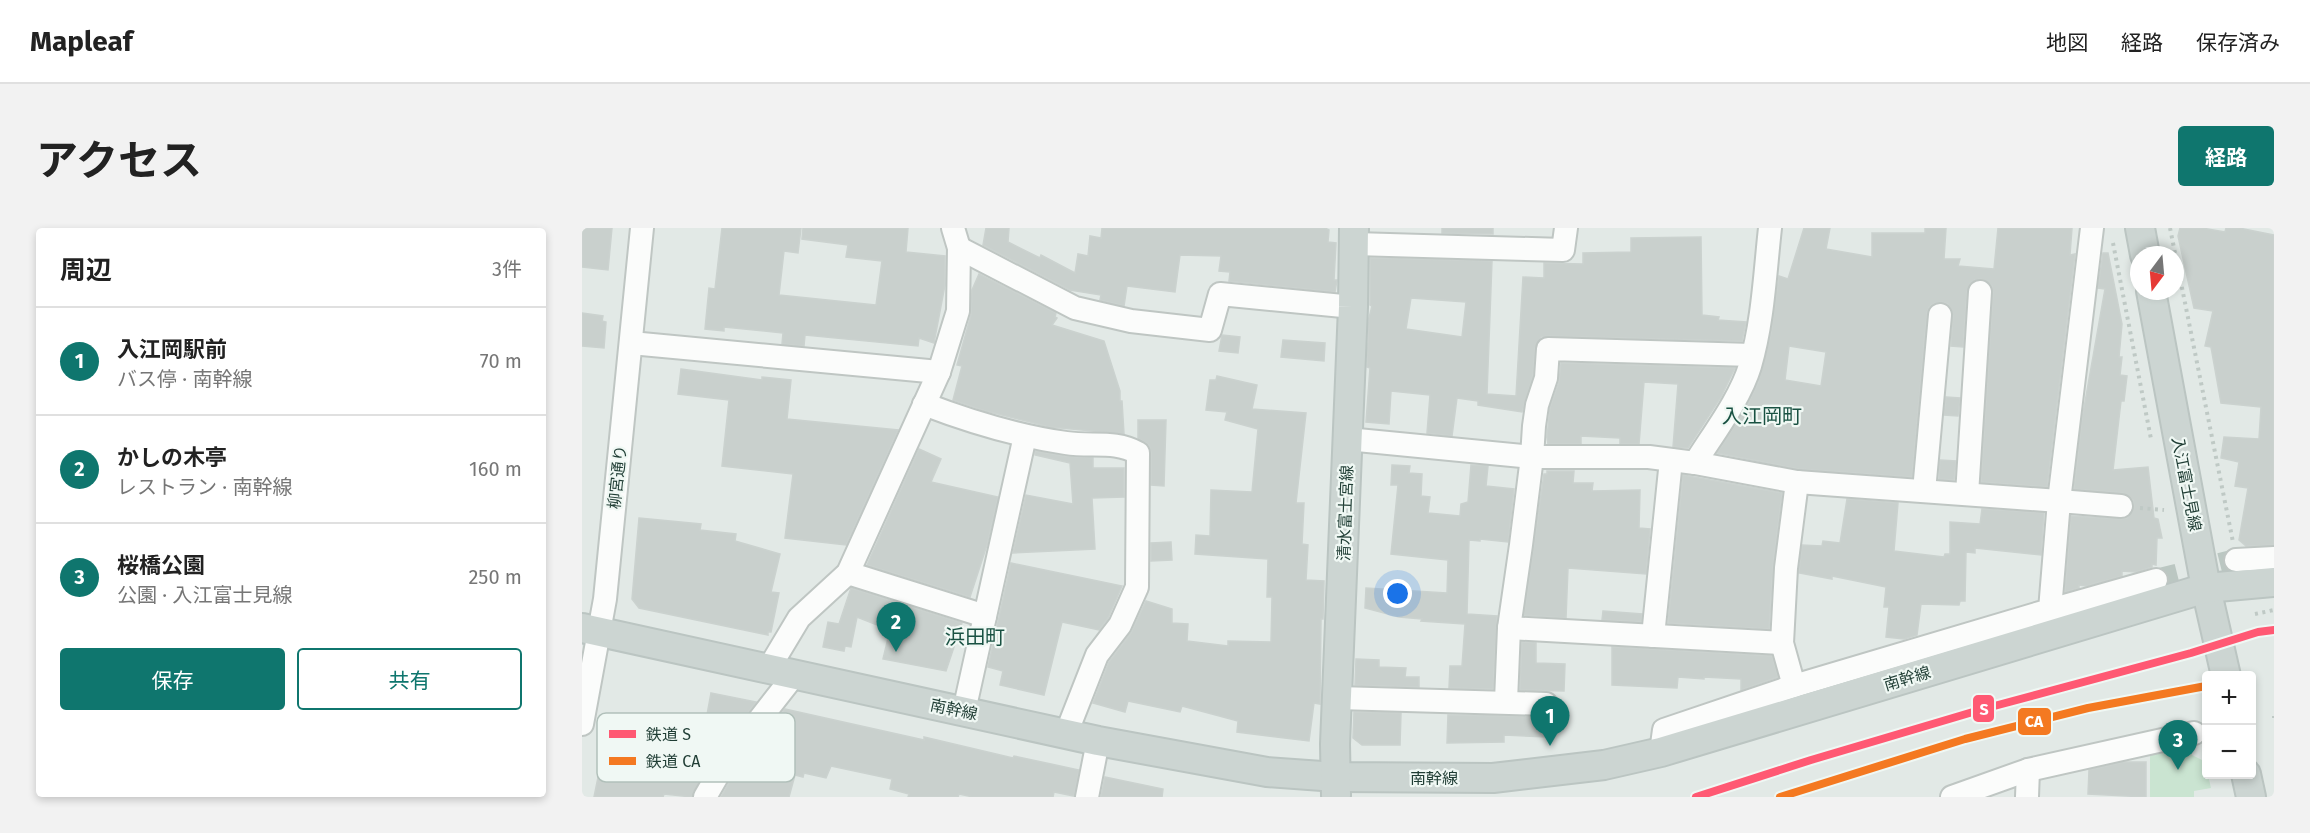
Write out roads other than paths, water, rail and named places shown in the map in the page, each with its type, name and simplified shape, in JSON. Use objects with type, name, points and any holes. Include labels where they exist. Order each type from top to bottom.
[{"type":"main road","points":[[2140,228],[2143,246]]},
{"type":"main road","name":"清水富士宮線","points":[[1336,787],[1354,236]]},
{"type":"main road","name":"入江富士見線","points":[[2153,300],[2206,588],[2225,671]]},
{"type":"main road","name":"南幹線","points":[[591,630],[1098,741],[1336,787],[1493,778],[1604,765],[1661,752],[2206,588],[2274,582]]},
{"type":"main road","points":[[2247,779],[2251,797]]},
{"type":"street","name":"柳宮通り","points":[[582,724],[591,630],[631,343],[642,228]]},
{"type":"street","points":[[1354,236],[1563,250],[1566,228]]},
{"type":"street","points":[[1695,463],[1738,393],[1750,367],[1759,320],[1770,228]]},
{"type":"street","points":[[2050,610],[2059,501],[2092,228]]},
{"type":"street","points":[[956,238],[1075,308],[1131,321],[1210,330],[1220,294],[1353,307]]},
{"type":"street","points":[[756,713],[782,671],[799,618],[848,573],[939,372],[958,311],[956,238]]},
{"type":"street","points":[[1966,494],[1980,292]]},
{"type":"street","points":[[1924,491],[1940,315]]},
{"type":"street","points":[[631,343],[939,372]]},
{"type":"street","points":[[1506,701],[1509,628],[1532,457],[1534,426],[1537,405],[1546,378],[1548,349],[1752,355]]},
{"type":"street","points":[[1935,365],[1975,367]]},
{"type":"street","points":[[924,404],[973,423],[1025,436],[1069,444],[1124,446],[1138,453],[1137,587],[1120,625],[1096,655],[1066,734]]},
{"type":"street","points":[[964,711],[1025,436]]},
{"type":"street","points":[[1347,440],[1532,457],[1648,457],[1695,463],[1797,482],[2121,506]]},
{"type":"street","points":[[1653,636],[1671,460]]},
{"type":"street","points":[[1794,686],[1782,643],[1786,568],[1797,482]]},
{"type":"street","points":[[2236,560],[2274,558]]},
{"type":"street","points":[[848,573],[985,616]]},
{"type":"street","points":[[1661,752],[1664,730],[1794,686],[2156,580]]},
{"type":"street","points":[[1509,628],[1782,643]]},
{"type":"street","points":[[1338,698],[1506,701],[1546,704]]},
{"type":"street","points":[[1952,797],[2028,770],[2194,733]]},
{"type":"street","points":[[1087,797],[1098,741]]},
{"type":"street","points":[[2026,797],[2028,770]]},
{"type":"street","points":[[705,797],[714,782]]},
{"type":"tunnel","points":[[2156,580],[2236,560]]},
{"type":"rail line","name":"S","points":[[1696,797],[1983,709],[2191,653],[2258,632],[2274,630]]},
{"type":"rail line","name":"CA","points":[[1780,797],[1965,739],[2088,708],[2202,687]]},
{"type":"place","name":"かしの木亭","points":[[896,652]]},
{"type":"place","name":"入江岡駅前","points":[[1550,746]]},
{"type":"place","name":"桜橋公園","points":[[2178,770]]},
{"type":"district","name":"入江岡町","points":[[1762,416]]},
{"type":"district","name":"浜田町","points":[[975,637]]}]
